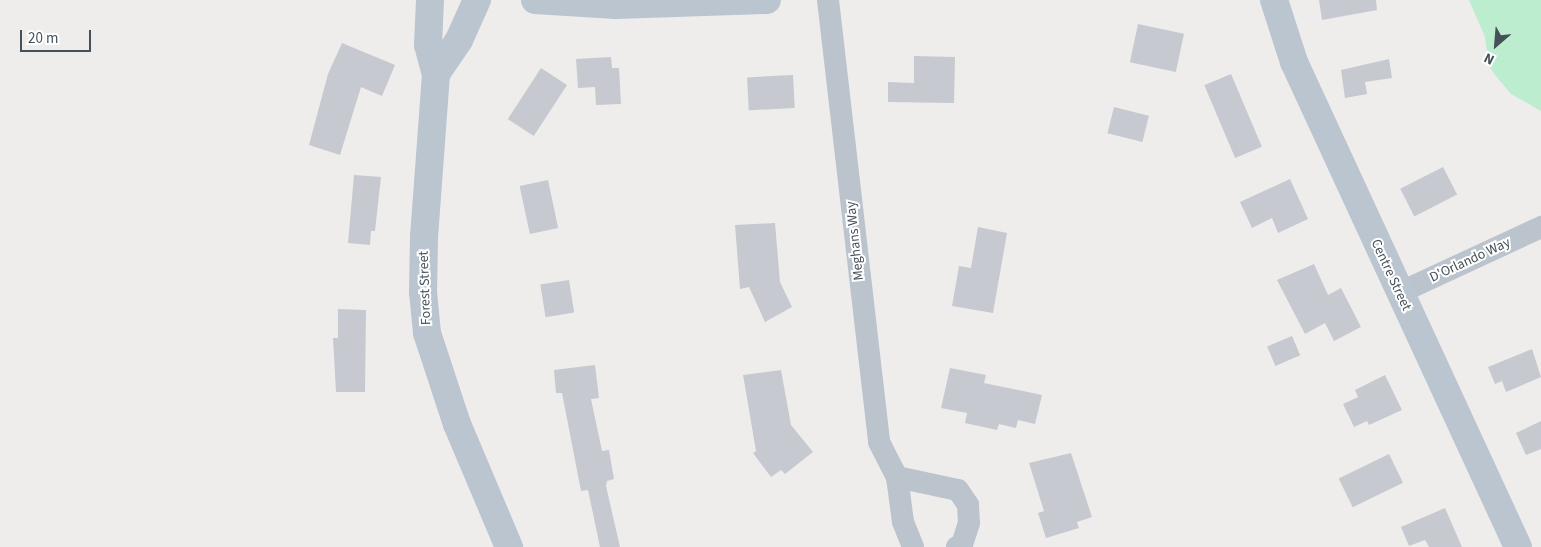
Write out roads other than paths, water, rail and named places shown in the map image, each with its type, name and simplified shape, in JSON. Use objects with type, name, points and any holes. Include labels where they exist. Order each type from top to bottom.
[{"type":"main road","name":"Forest Street","points":[[430,0],[428,45],[436,74],[424,236],[423,292],[427,333],[457,424],[508,547]]},
{"type":"main road","name":"Forest Street","points":[[436,74],[459,40],[476,0]]},
{"type":"main road","points":[[535,0],[616,5],[767,0]]},
{"type":"main road","name":"Centre Street","points":[[1274,0],[1294,62],[1399,293],[1518,547]]},
{"type":"street","name":"Meghans Way","points":[[828,0],[879,442],[897,477],[903,522],[913,547]]},
{"type":"street","name":"D'Orlando Way","points":[[1399,293],[1541,227]]},
{"type":"street","points":[[897,477],[940,483],[958,490],[968,505],[969,523],[962,544],[957,547]]}]
